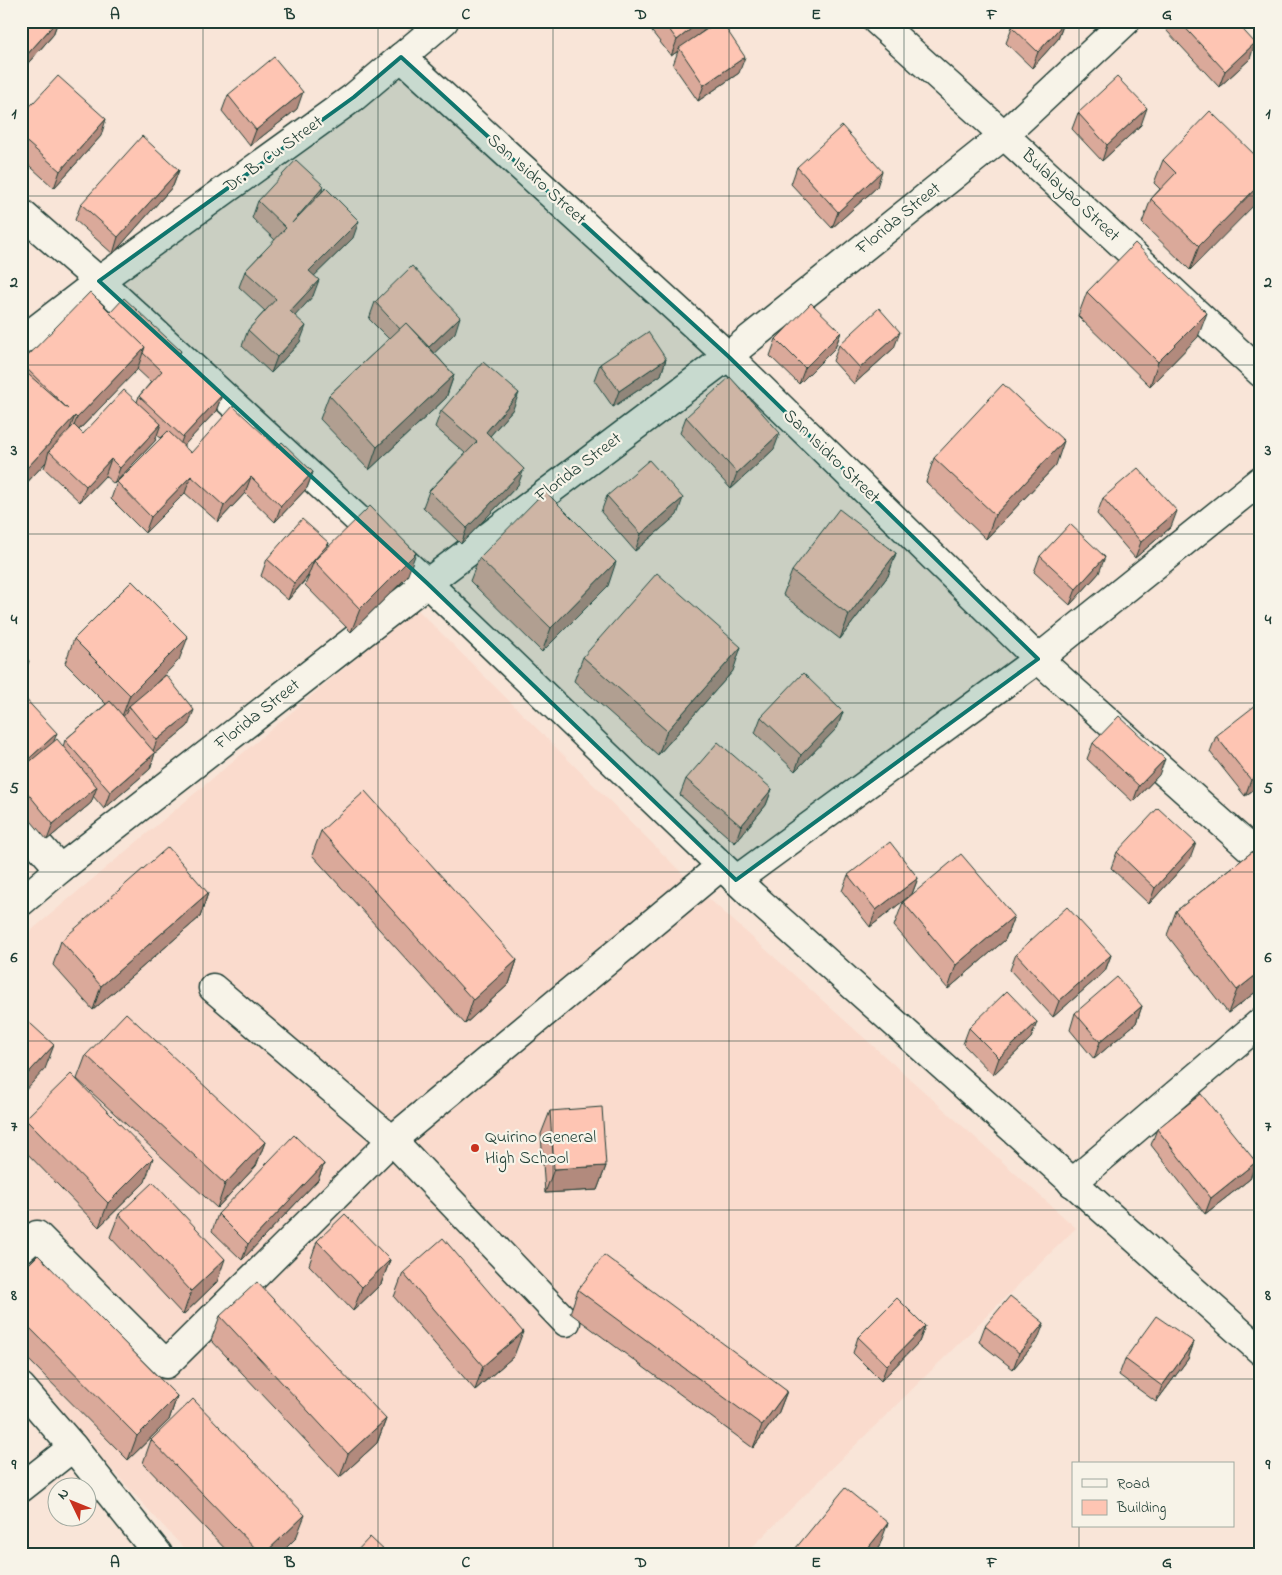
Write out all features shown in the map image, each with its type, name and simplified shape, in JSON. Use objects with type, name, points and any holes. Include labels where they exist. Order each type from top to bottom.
[{"type":"street","name":"Dr. B. Cu Street","points":[[21,341],[99,281],[354,97],[444,21]]},
{"type":"street","name":"Bulalayao Street","points":[[877,21],[1004,135],[1261,373]]},
{"type":"street","name":"Florida Street","points":[[21,902],[60,869],[427,582],[728,356],[1004,135],[1126,21]]},
{"type":"street","name":"San Isidro Street","points":[[401,57],[728,356],[1038,659],[1261,858]]},
{"type":"street","points":[[21,213],[99,281],[427,582],[728,873],[1072,1184],[1261,1351]]},
{"type":"street","points":[[21,1249],[37,1235],[166,1364],[392,1140],[728,873],[1038,659],[1261,480]]},
{"type":"street","points":[[21,825],[60,869]]},
{"type":"street","points":[[213,988],[392,1140],[566,1322]]},
{"type":"street","points":[[1072,1184],[1261,1022]]},
{"type":"street","points":[[21,1388],[73,1447],[158,1554]]},
{"type":"street","points":[[21,1488],[73,1447]]},
{"type":"highlighted area","points":[[401,57],[728,356],[1038,659],[736,880],[427,583],[99,281],[354,97]]},
{"type":"shaded area","name":"Quirino General High School","points":[[416,608],[696,887],[1076,1228],[745,1554],[189,1554],[84,1439],[21,1366],[21,939]]},
{"type":"building","points":[[21,21],[57,21],[24,58],[21,56]]},
{"type":"building","points":[[663,21],[701,21],[677,40]]},
{"type":"building","points":[[721,21],[745,57],[704,85],[679,48]]},
{"type":"building","points":[[1017,21],[1062,21],[1064,23],[1038,52],[1012,27]]},
{"type":"building","points":[[1179,21],[1235,21],[1255,43],[1225,71]]},
{"type":"building","points":[[274,57],[303,92],[256,130],[228,95]]},
{"type":"building","points":[[58,76],[106,119],[60,171],[21,137],[21,116]]},
{"type":"building","points":[[1117,77],[1147,108],[1107,145],[1078,113]]},
{"type":"building","points":[[1210,111],[1261,161],[1261,183],[1199,246],[1151,199],[1176,173],[1163,160]]},
{"type":"building","points":[[842,126],[882,171],[838,212],[797,167]]},
{"type":"building","points":[[142,136],[179,170],[118,237],[81,204]]},
{"type":"building","points":[[296,160],[324,186],[292,223],[326,188],[359,221],[309,271],[319,280],[290,311],[306,326],[277,357],[248,330],[276,299],[245,271],[286,228],[258,201]]},
{"type":"building","points":[[1135,243],[1207,313],[1158,362],[1087,292]]},
{"type":"building","points":[[412,266],[460,317],[429,347],[406,323],[400,329],[375,302]]},
{"type":"building","points":[[90,292],[145,347],[77,418],[75,416],[27,468],[21,462],[21,368],[68,409],[21,363]]},
{"type":"building","points":[[124,298],[181,351],[178,354],[222,395],[183,437],[139,396],[162,371],[143,353],[145,347],[110,313]]},
{"type":"building","points":[[811,303],[841,332],[805,368],[776,339]]},
{"type":"building","points":[[879,308],[900,332],[860,368],[839,345]]},
{"type":"building","points":[[406,323],[454,375],[377,447],[329,395]]},
{"type":"building","points":[[648,332],[666,359],[619,391],[600,364]]},
{"type":"building","points":[[483,362],[519,393],[486,432],[524,469],[467,528],[429,491],[477,442],[441,411]]},
{"type":"building","points":[[730,377],[780,433],[737,473],[686,417]]},
{"type":"building","points":[[1003,384],[1064,441],[995,515],[934,458]]},
{"type":"building","points":[[124,390],[161,424],[120,468],[111,459],[86,486],[49,451],[74,425],[83,434]]},
{"type":"building","points":[[233,406],[277,447],[282,442],[313,472],[281,506],[251,477],[224,506],[191,476],[151,517],[117,482],[168,431],[191,453]]},
{"type":"building","points":[[649,460],[683,498],[641,534],[607,496]]},
{"type":"building","points":[[1138,468],[1177,511],[1141,542],[1103,498]]},
{"type":"building","points":[[545,491],[616,562],[551,628],[479,558]]},
{"type":"building","points":[[370,506],[416,553],[360,609],[314,561]]},
{"type":"building","points":[[839,509],[896,553],[849,615],[792,571]]},
{"type":"building","points":[[302,519],[329,543],[294,583],[267,559]]},
{"type":"building","points":[[1070,524],[1105,557],[1076,589],[1040,556]]},
{"type":"building","points":[[657,573],[741,647],[667,731],[583,657]]},
{"type":"building","points":[[132,581],[188,637],[130,695],[74,639]]},
{"type":"building","points":[[21,652],[29,661],[21,668]]},
{"type":"building","points":[[803,673],[843,712],[801,755],[761,717]]},
{"type":"building","points":[[166,675],[194,710],[157,740],[129,706]]},
{"type":"building","points":[[21,694],[57,733],[21,766]]},
{"type":"building","points":[[110,701],[155,753],[110,792],[65,740]]},
{"type":"building","points":[[1261,701],[1261,772],[1251,780],[1216,736]]},
{"type":"building","points":[[1119,716],[1165,759],[1139,786],[1093,743]]},
{"type":"building","points":[[57,739],[97,787],[53,824],[21,785],[21,769]]},
{"type":"building","points":[[718,742],[772,789],[741,826],[686,779]]},
{"type":"building","points":[[365,791],[517,960],[473,1000],[321,831]]},
{"type":"building","points":[[1158,808],[1196,843],[1155,888],[1117,852]]},
{"type":"building","points":[[890,842],[918,878],[876,910],[848,875]]},
{"type":"building","points":[[1261,845],[1261,971],[1237,990],[1176,911]]},
{"type":"building","points":[[168,847],[208,893],[101,986],[61,941]]},
{"type":"building","points":[[961,854],[1014,916],[956,965],[903,902]]},
{"type":"building","points":[[1067,907],[1111,955],[1059,1001],[1016,954]]},
{"type":"building","points":[[1117,977],[1142,1006],[1100,1042],[1075,1013]]},
{"type":"building","points":[[1007,991],[1037,1022],[999,1058],[969,1028]]},
{"type":"building","points":[[126,1013],[265,1142],[225,1184],[86,1055]]},
{"type":"building","points":[[21,1015],[54,1045],[21,1081]]},
{"type":"building","points":[[71,1074],[153,1158],[108,1203],[25,1119]]},
{"type":"building","points":[[1201,1094],[1256,1162],[1211,1198],[1157,1129]]},
{"type":"building","points":[[602,1107],[606,1166],[554,1169],[550,1111]]},
{"type":"building","points":[[294,1135],[324,1164],[248,1244],[218,1214]]},
{"type":"building","points":[[153,1182],[225,1259],[191,1291],[119,1214]]},
{"type":"building","points":[[345,1214],[390,1260],[362,1287],[317,1241]]},
{"type":"building","points":[[443,1238],[523,1332],[483,1366],[403,1273]]},
{"type":"building","points":[[38,1255],[177,1396],[137,1436],[21,1319],[21,1272]]},
{"type":"building","points":[[604,1255],[787,1391],[762,1425],[578,1290]]},
{"type":"building","points":[[257,1282],[386,1419],[348,1454],[220,1316]]},
{"type":"building","points":[[1010,1296],[1044,1323],[1019,1353],[985,1326]]},
{"type":"building","points":[[897,1298],[925,1326],[887,1365],[858,1337]]},
{"type":"building","points":[[1156,1316],[1194,1342],[1162,1386],[1125,1359]]},
{"type":"building","points":[[193,1399],[305,1515],[264,1554],[261,1554],[151,1440]]},
{"type":"building","points":[[845,1488],[888,1523],[863,1554],[791,1554]]},
{"type":"building","points":[[370,1537],[388,1554],[354,1554]]},
{"type":"place","name":"Quirino General High School","points":[[475,1148]]}]
